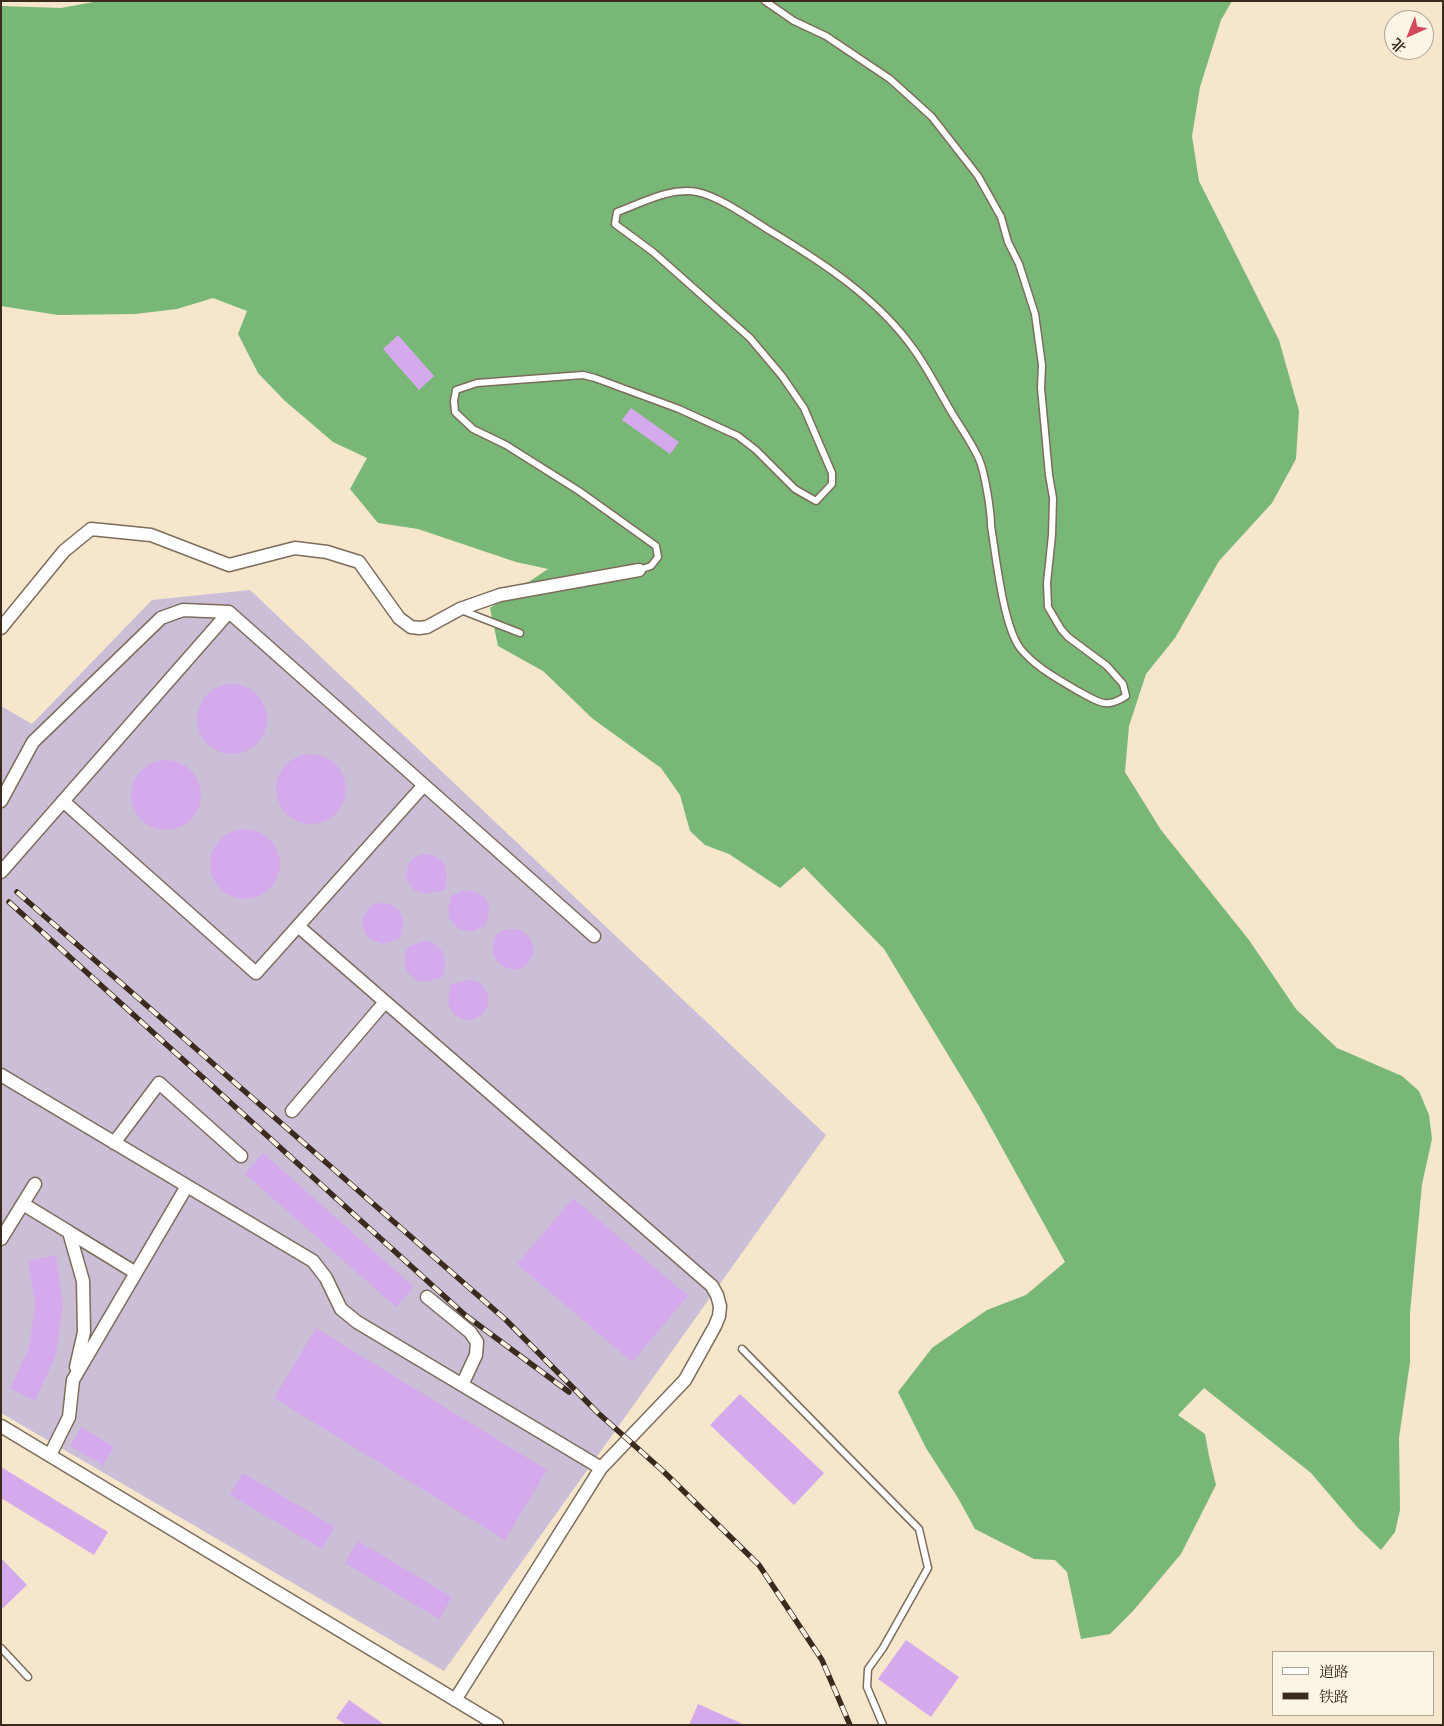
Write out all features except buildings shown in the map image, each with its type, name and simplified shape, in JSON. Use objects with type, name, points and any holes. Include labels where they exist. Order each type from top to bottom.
[{"type":"street","points":[[1,628],[64,551],[91,529],[151,535],[229,565],[295,548],[328,552],[359,562],[395,611],[398,618],[411,627],[419,628],[427,627],[460,609],[500,595],[639,570]]},
{"type":"street","points":[[1,801],[33,742],[162,618],[183,610],[229,612],[594,936]]},
{"type":"street","points":[[1,872],[229,612]]},
{"type":"street","points":[[63,801],[256,973],[424,785]]},
{"type":"street","points":[[298,926],[712,1286],[717,1296],[719,1311],[715,1326],[685,1380],[601,1468],[456,1700]]},
{"type":"street","points":[[292,1111],[385,1002]]},
{"type":"street","points":[[1,1075],[313,1261],[326,1278],[341,1309],[357,1322],[601,1468]]},
{"type":"street","points":[[114,1143],[159,1082],[240,1156]]},
{"type":"street","points":[[1,1239],[34,1184]]},
{"type":"street","points":[[73,1380],[187,1186]]},
{"type":"street","points":[[23,1204],[136,1273]]},
{"type":"street","points":[[50,1455],[69,1417],[73,1380],[84,1332],[82,1281],[69,1232]]},
{"type":"street","points":[[427,1297],[470,1332],[477,1342],[476,1355],[462,1384]]},
{"type":"street","points":[[1,1426],[497,1725]]},
{"type":"lane","points":[[639,570],[651,566],[658,556],[656,546],[579,491],[506,445],[473,429],[455,412],[454,401],[456,390],[478,382],[583,375],[595,378],[679,409],[738,436],[756,450],[795,489],[816,501],[832,484],[832,473],[804,408],[782,376],[750,338],[653,252],[615,224],[617,212],[661,195],[685,191],[698,192],[714,198],[817,259],[855,288],[891,323],[915,351],[979,460],[991,513],[991,526],[1007,616],[1014,638],[1038,665],[1060,680],[1104,704],[1116,702],[1126,696],[1124,684],[1107,666],[1068,637],[1048,607],[1047,584],[1052,535],[1053,498],[1041,388],[1042,365],[1035,314],[1019,264],[1008,242],[1001,217],[978,176],[932,117],[890,79],[826,36],[794,21],[765,1]]},
{"type":"lane","points":[[460,609],[520,633]]},
{"type":"lane","points":[[742,1349],[919,1529],[928,1568],[883,1648],[868,1670],[868,1686],[884,1725]]},
{"type":"lane","points":[[1,1648],[28,1677]]},
{"type":"shaded area","points":[[250,590],[826,1135],[444,1671],[1,1413],[1,706],[32,724],[152,600]]},
{"type":"green space","points":[[99,1],[1232,1],[1221,20],[1200,87],[1192,136],[1199,181],[1279,340],[1299,411],[1296,459],[1272,503],[1219,561],[1175,638],[1146,674],[1129,726],[1125,772],[1161,830],[1249,940],[1296,1009],[1337,1048],[1402,1076],[1419,1091],[1429,1115],[1432,1139],[1422,1184],[1410,1313],[1410,1362],[1399,1438],[1400,1510],[1395,1532],[1381,1550],[1358,1528],[1311,1473],[1204,1388],[1178,1415],[1205,1434],[1216,1485],[1181,1554],[1133,1611],[1110,1634],[1081,1639],[1067,1572],[1055,1560],[1034,1559],[975,1529],[926,1448],[898,1392],[932,1348],[987,1310],[1026,1295],[1065,1262],[979,1106],[884,949],[804,867],[780,888],[729,854],[705,845],[690,831],[680,795],[661,768],[593,719],[543,671],[498,646],[490,608],[548,569],[516,562],[418,529],[378,523],[350,489],[367,458],[333,442],[285,401],[258,373],[238,334],[247,311],[213,298],[177,309],[135,314],[58,315],[1,306],[1,6],[61,8]]},
{"type":"railway","points":[[17,892],[506,1320],[598,1413],[663,1471],[759,1565],[822,1660],[850,1725]]},
{"type":"railway","points":[[9,902],[465,1315],[569,1392]]}]
